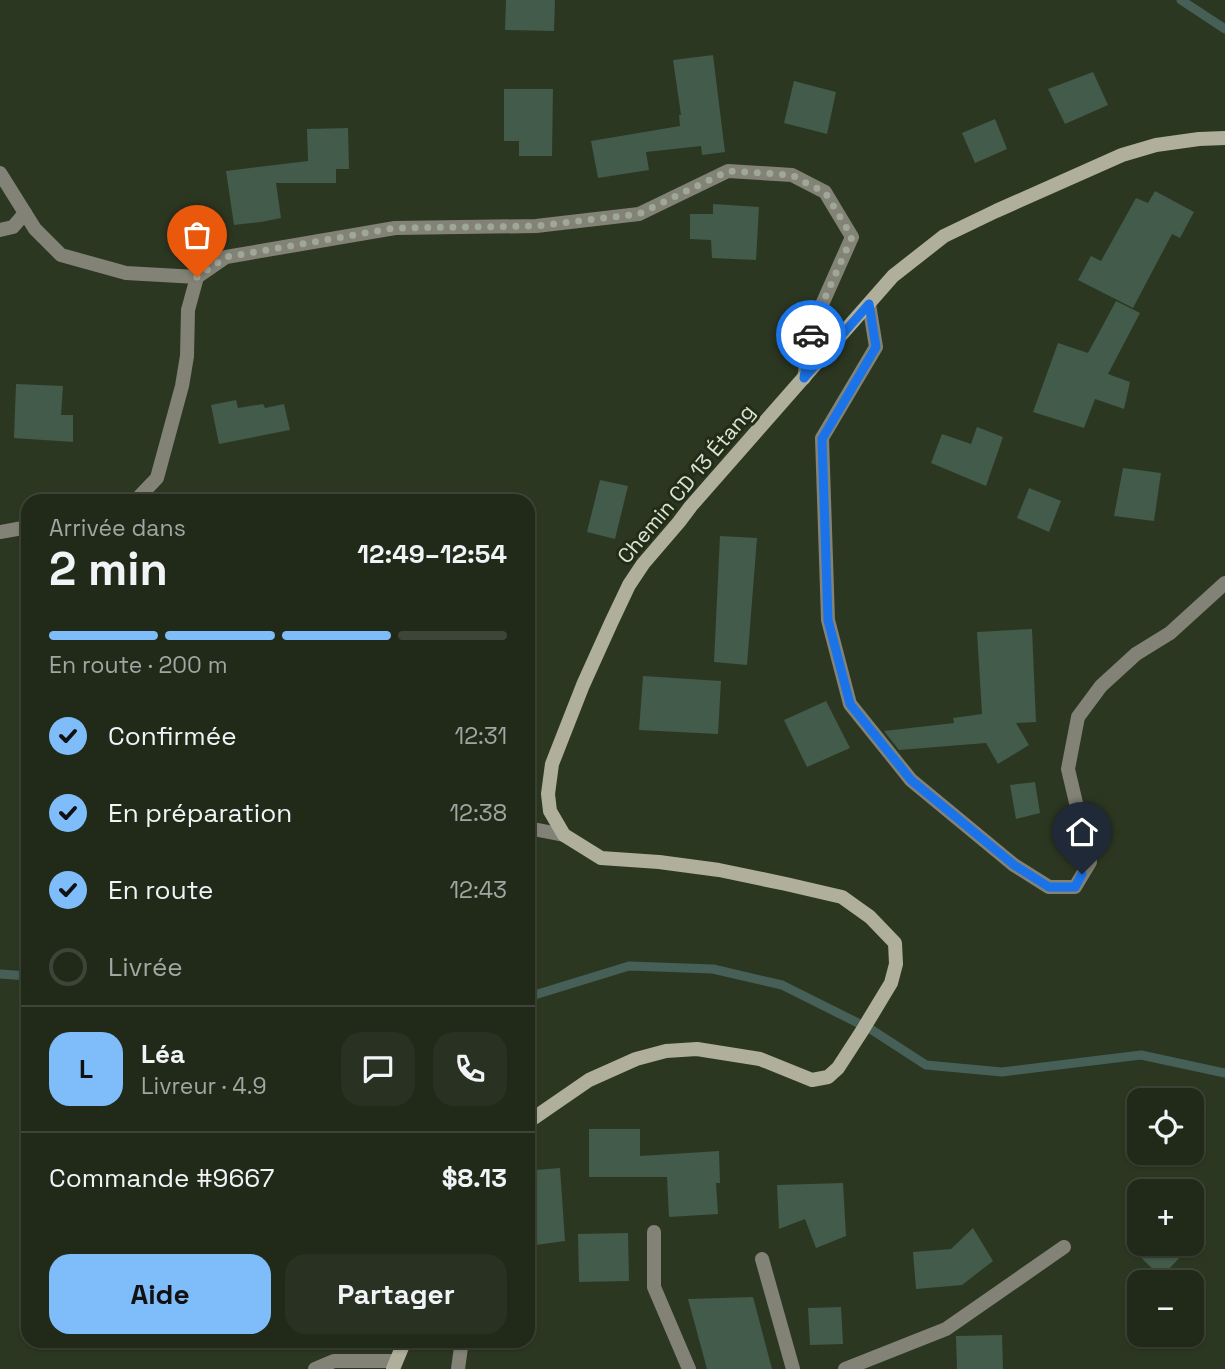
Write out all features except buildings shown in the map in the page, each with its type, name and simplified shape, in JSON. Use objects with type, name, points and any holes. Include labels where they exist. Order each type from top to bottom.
[{"type":"main road","name":"Chemin CD 13 Étang","points":[[564,835],[550,811],[548,794],[552,764],[583,685],[629,585],[691,506],[893,276],[944,236],[1122,155],[1156,145],[1225,138]]},
{"type":"main road","points":[[535,1117],[589,1080],[636,1059],[666,1051],[697,1049],[760,1059],[812,1080],[828,1077],[838,1068],[891,982],[896,964],[895,943],[870,917],[842,897],[719,870],[601,858],[564,835]]},
{"type":"main road","points":[[395,1365],[402,1348]]},
{"type":"street","points":[[0,173],[35,229],[61,255],[126,273],[197,277],[226,257],[269,249],[395,228],[536,226],[639,214],[728,171],[792,175],[825,192],[852,237],[812,327],[804,378]]},
{"type":"street","points":[[0,230],[13,227],[25,214]]},
{"type":"street","points":[[142,494],[157,478],[181,386],[187,356],[188,310],[197,277]]},
{"type":"street","points":[[869,304],[876,347],[822,439],[828,620],[846,692],[850,704],[911,780],[1014,865],[1049,887],[1075,887],[1090,862],[1068,769],[1078,717],[1101,686],[1136,654],[1170,633],[1225,583]]},
{"type":"street","points":[[0,531],[21,528]]},
{"type":"street","points":[[535,829],[564,835]]},
{"type":"street","points":[[654,1232],[654,1287],[689,1369]]},
{"type":"street","points":[[845,1369],[946,1329],[1064,1247]]},
{"type":"street","points":[[762,1259],[793,1369]]},
{"type":"street","points":[[458,1369],[461,1348]]},
{"type":"street","points":[[315,1369],[334,1361],[395,1365]]},
{"type":"waterway","points":[[1181,0],[1225,29]]},
{"type":"waterway","points":[[535,995],[629,966],[713,969],[782,985],[872,1030],[926,1065],[1002,1072],[1141,1055],[1225,1073]]},
{"type":"waterway","points":[[0,974],[21,976]]},
{"type":"way so far","points":[[197,277],[226,257],[269,249],[395,228],[536,226],[639,214],[728,171],[792,175],[825,192],[852,237],[812,327],[811,335]]},
{"type":"route","points":[[811,335],[804,378],[869,304],[876,347],[822,439],[828,620],[850,704],[911,780],[1014,865],[1049,887],[1075,887],[1082,874]]}]
